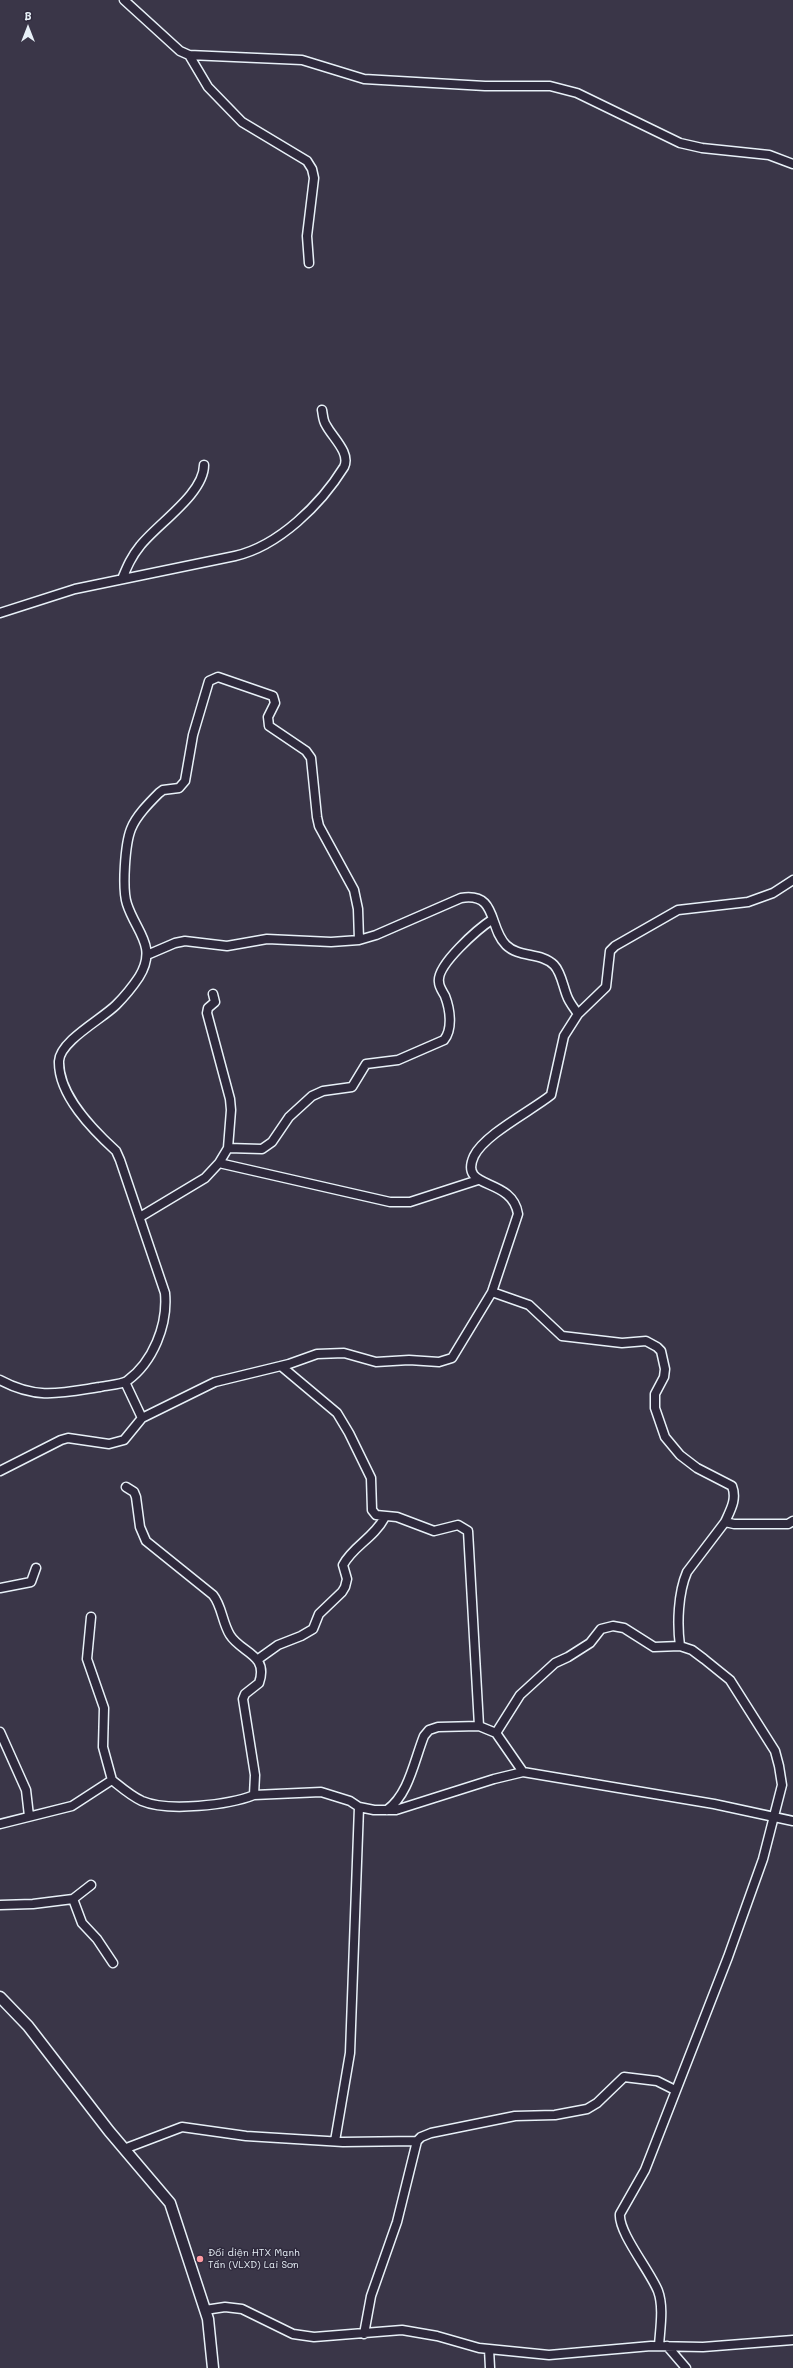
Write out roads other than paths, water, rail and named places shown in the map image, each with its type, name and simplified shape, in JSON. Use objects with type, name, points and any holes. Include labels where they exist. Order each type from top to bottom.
[{"type":"street","points":[[124,0],[180,51],[189,55],[302,60],[364,79],[485,86],[550,86],[563,88],[577,93],[680,143],[702,148],[769,155],[793,164]]},
{"type":"street","points":[[189,55],[208,88],[242,122],[307,161],[312,169],[314,178],[307,236],[309,263]]},
{"type":"street","points":[[0,613],[74,589],[247,554],[308,514],[322,495],[335,482],[347,462],[345,454],[325,424],[322,410]]},
{"type":"street","points":[[122,579],[130,559],[141,545],[197,486],[204,472],[204,465]]},
{"type":"street","points":[[0,1380],[14,1388],[42,1395],[125,1382],[139,1370],[151,1353],[160,1336],[166,1304],[164,1293],[140,1217],[116,1151],[69,1097],[59,1060],[65,1047],[120,1000],[138,977],[147,955],[145,939],[126,897],[126,858],[129,835],[134,824],[158,793],[163,790],[179,788],[185,781],[193,735],[209,681],[218,677],[273,696],[275,703],[268,717],[269,726],[306,752],[311,758],[319,826],[354,890],[358,909],[359,940]]},
{"type":"street","points":[[0,1471],[61,1440],[68,1438],[110,1444],[124,1440],[142,1418],[215,1382],[281,1366],[316,1354],[344,1353],[376,1362],[446,1361],[457,1354],[492,1292],[518,1214],[516,1205],[506,1191],[478,1180],[473,1175],[471,1168],[472,1162],[480,1148],[512,1121],[551,1095],[564,1036],[578,1014],[606,987],[610,952],[615,946],[678,910],[748,902],[773,893],[793,880]]},
{"type":"street","points":[[147,955],[185,941],[227,946],[267,939],[331,942],[359,940],[376,936],[461,898],[469,896],[483,900],[501,938],[512,950],[546,960],[553,964],[558,970],[570,1002],[578,1014]]},
{"type":"street","points":[[228,1148],[262,1149],[272,1142],[289,1117],[312,1096],[323,1091],[352,1087],[366,1064],[398,1060],[444,1040],[448,1036],[450,1023],[446,999],[438,983],[440,970],[476,932],[493,919]]},
{"type":"street","points":[[140,1217],[200,1182],[219,1163],[228,1148],[231,1110],[230,1098],[208,1013],[208,1008],[215,1002],[213,994]]},
{"type":"street","points":[[219,1163],[390,1202],[410,1202],[478,1180]]},
{"type":"street","points":[[492,1292],[529,1305],[562,1336],[622,1343],[646,1341],[657,1346],[661,1351],[665,1369],[664,1377],[655,1394],[655,1408],[665,1436],[680,1455],[697,1468],[732,1486],[735,1493],[733,1504],[725,1522],[687,1572],[683,1581],[678,1634],[680,1646]]},
{"type":"street","points":[[281,1366],[337,1413],[353,1438],[371,1478],[372,1510],[376,1515],[385,1517],[397,1516],[434,1531],[458,1525],[468,1531],[479,1726]]},
{"type":"street","points":[[125,1382],[142,1418]]},
{"type":"street","points":[[126,1487],[134,1492],[136,1497],[140,1527],[146,1541],[213,1595],[217,1600],[230,1635],[257,1660],[261,1672],[259,1683],[245,1694],[243,1699],[255,1775],[254,1796]]},
{"type":"street","points":[[257,1660],[278,1645],[301,1636],[313,1629],[318,1614],[342,1592],[345,1587],[347,1579],[343,1565],[348,1556],[373,1535],[385,1517]]},
{"type":"street","points":[[725,1522],[734,1524],[788,1524],[793,1521]]},
{"type":"street","points":[[0,1588],[31,1582],[36,1568]]},
{"type":"street","points":[[91,1617],[87,1659],[104,1708],[102,1739],[112,1780],[143,1801],[163,1805],[212,1804],[241,1800],[254,1796],[321,1792],[350,1801],[359,1807],[387,1810],[425,1802],[494,1779],[523,1772],[714,1804],[793,1821]]},
{"type":"street","points":[[496,1734],[520,1695],[555,1663],[568,1657],[590,1643],[601,1629],[607,1626],[624,1628],[654,1647],[680,1646],[692,1650],[730,1680],[775,1751],[782,1785],[763,1859],[728,1957],[645,2170],[620,2214],[620,2221],[658,2292],[663,2346],[686,2368]]},
{"type":"street","points":[[387,1810],[397,1803],[404,1790],[424,1736],[430,1730],[438,1727],[479,1726],[496,1734],[523,1772]]},
{"type":"street","points":[[0,1732],[26,1790],[29,1816]]},
{"type":"street","points":[[0,1824],[72,1806],[112,1780]]},
{"type":"street","points":[[335,2141],[350,2053],[359,1807]]},
{"type":"street","points":[[0,1904],[33,1904],[73,1900],[91,1886]]},
{"type":"street","points":[[73,1900],[82,1923],[97,1939],[112,1962]]},
{"type":"street","points":[[0,1997],[28,2026],[124,2150],[170,2203],[205,2310],[213,2368]]},
{"type":"street","points":[[364,2334],[371,2296],[397,2222],[417,2141],[421,2137],[431,2133],[515,2116],[555,2115],[587,2109],[597,2104],[624,2077],[658,2081],[675,2090]]},
{"type":"street","points":[[124,2150],[182,2127],[246,2136],[335,2141],[417,2141]]},
{"type":"street","points":[[205,2310],[225,2307],[242,2309],[293,2334],[314,2337],[402,2330],[489,2349],[549,2355],[663,2346],[738,2345],[793,2340]]},
{"type":"street","points":[[489,2349],[490,2368]]},
{"type":"place","name":"Đối diện HTX Mạnh Tấn (VLXD) Lai Sơn","points":[[200,2259]]}]
